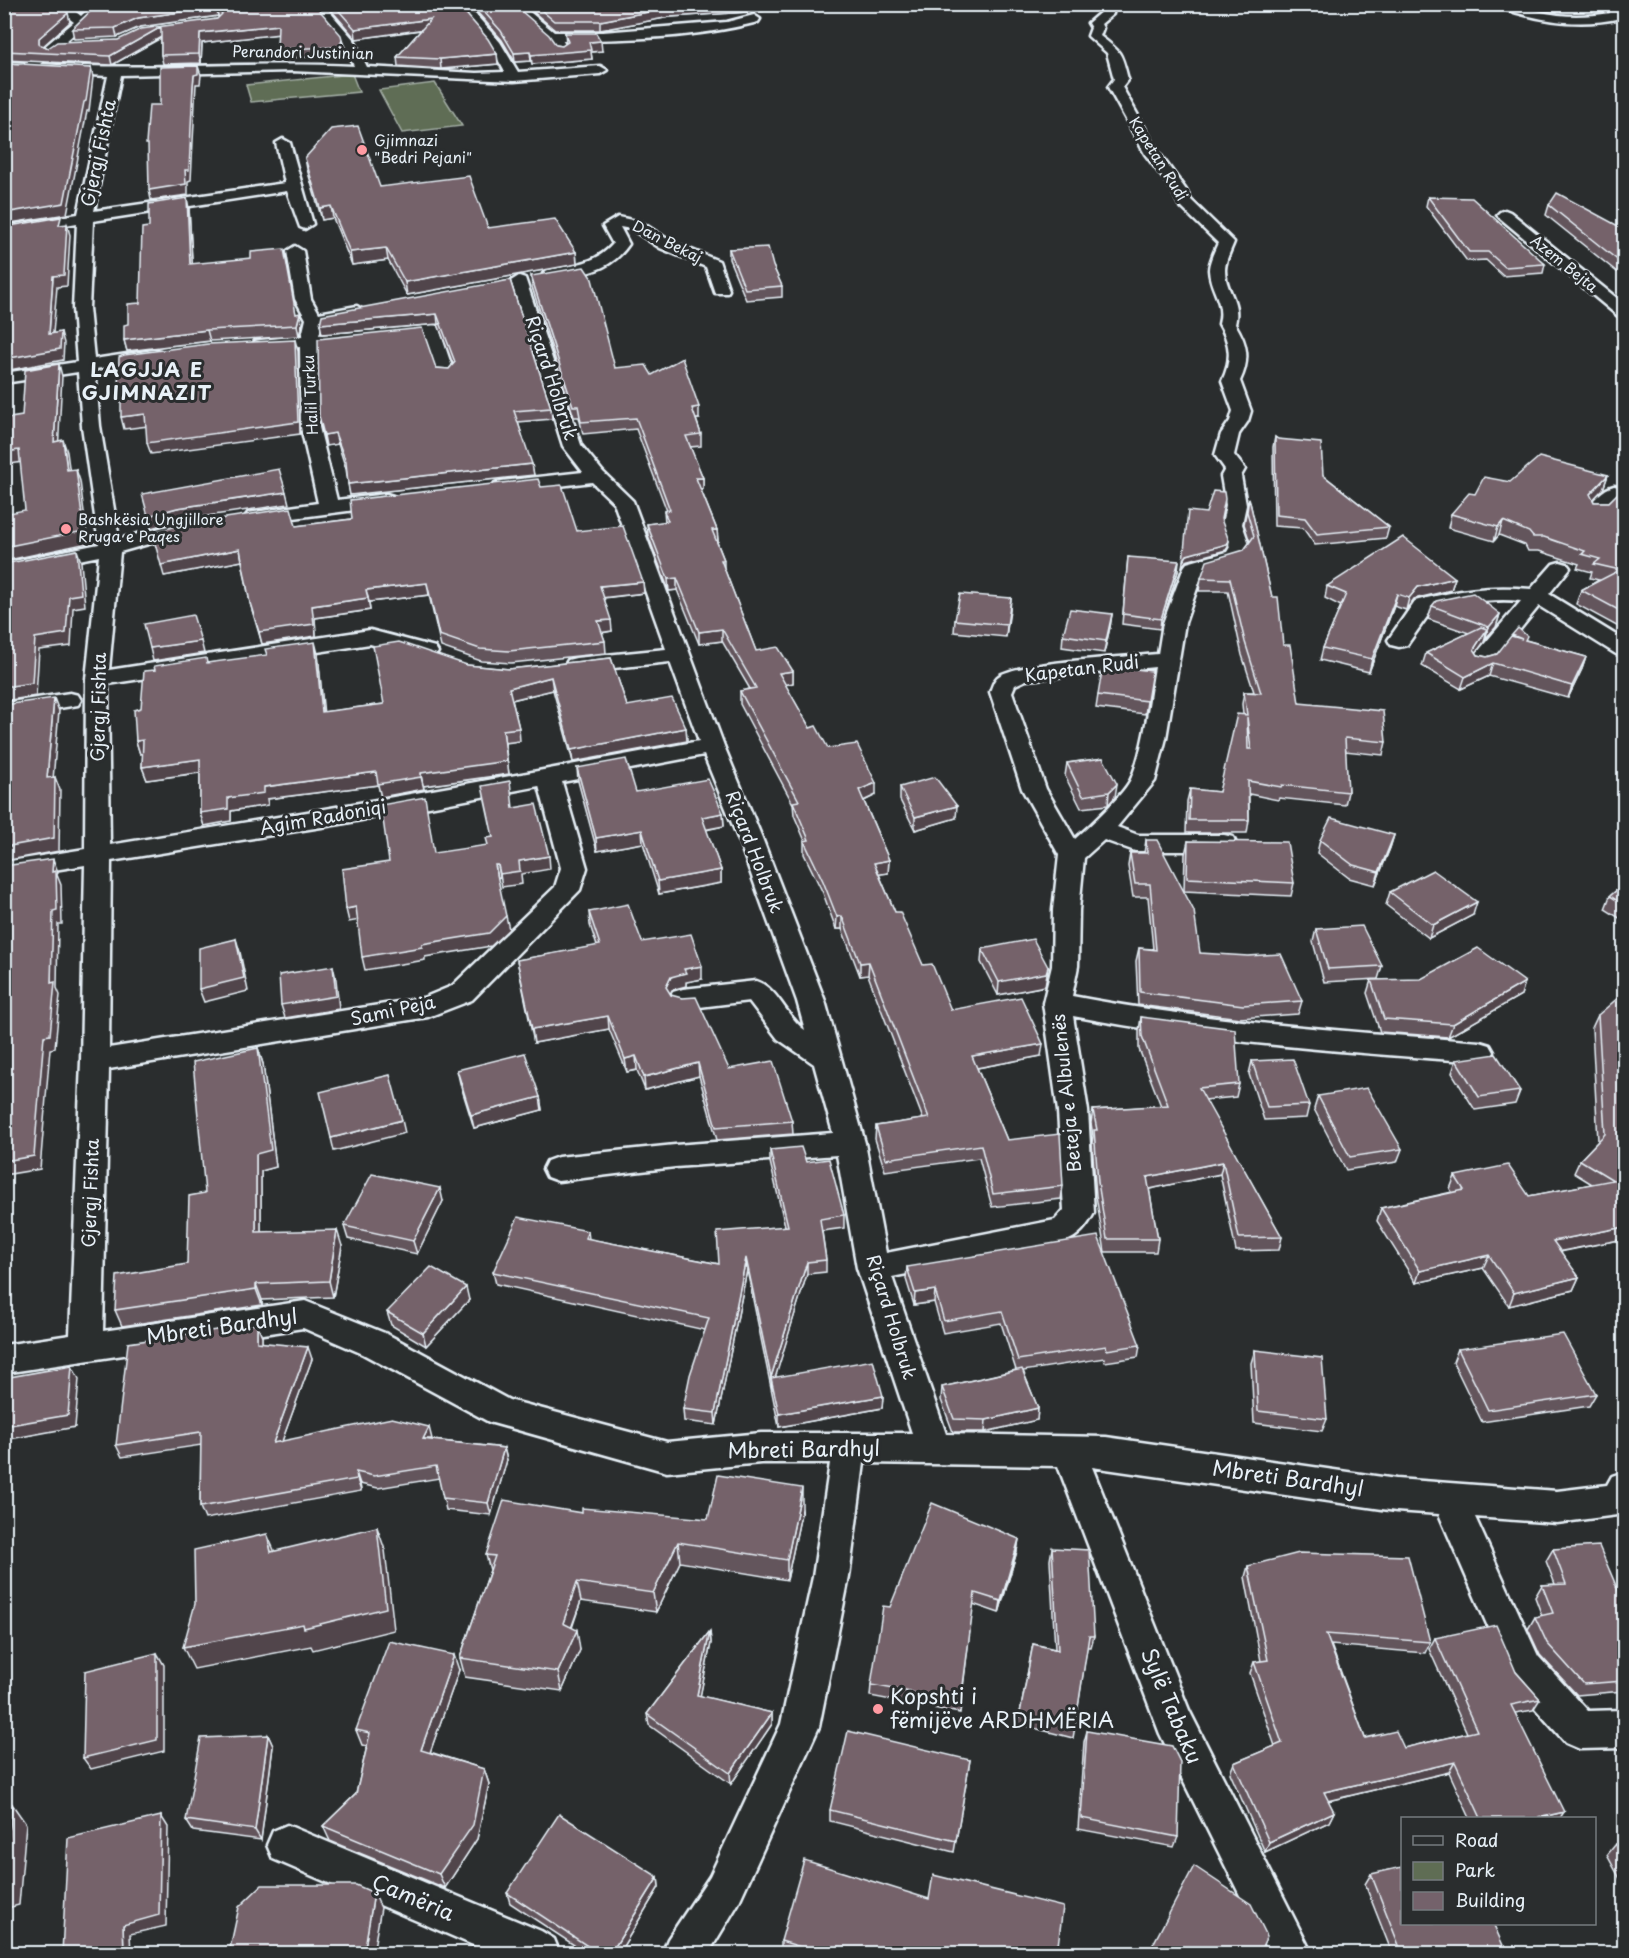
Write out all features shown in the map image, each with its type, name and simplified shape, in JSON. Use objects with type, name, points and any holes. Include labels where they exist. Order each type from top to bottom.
[{"type":"street","points":[[55,4],[63,7],[81,21]]},
{"type":"street","points":[[4,77],[39,59],[102,4]]},
{"type":"street","points":[[316,4],[344,35],[359,57],[361,70]]},
{"type":"street","points":[[512,4],[550,36],[579,72]]},
{"type":"street","name":"Kapetan Rudi","points":[[1108,4],[1109,11],[1094,23],[1096,28],[1094,36],[1109,47],[1118,62],[1121,79],[1115,87],[1152,154],[1179,190],[1184,202],[1226,242],[1217,270],[1220,278],[1219,286],[1227,299],[1230,312],[1227,324],[1238,339],[1240,353],[1238,369],[1232,381],[1242,411],[1239,422],[1230,434],[1224,455],[1235,469],[1231,476],[1236,505],[1233,524],[1240,547],[1234,556],[1194,567],[1174,623],[1169,659],[1143,781],[1101,830],[1072,855],[1034,789],[1001,692],[1006,681],[1022,674],[1169,659]]},
{"type":"street","points":[[1502,4],[1557,20],[1617,15],[1615,4]]},
{"type":"street","points":[[471,17],[486,31],[508,60],[514,76]]},
{"type":"street","points":[[550,36],[603,36],[727,26],[754,19]]},
{"type":"street","points":[[55,45],[79,45]]},
{"type":"street","name":"Perandori Justinian","points":[[4,66],[115,72],[292,67],[433,76],[514,76],[600,70]]},
{"type":"street","name":"Gjergj Fishta","points":[[86,1347],[95,1061],[98,855],[97,679],[110,548],[91,426],[81,308],[85,217],[115,72]]},
{"type":"street","points":[[283,143],[305,224]]},
{"type":"street","points":[[4,231],[293,186]]},
{"type":"street","name":"Azem Bejta","points":[[1504,215],[1624,312]]},
{"type":"street","name":"Dan Bekaj","points":[[514,282],[591,269],[615,252],[621,244],[611,226],[618,222],[627,222],[636,225],[666,245],[713,264],[721,290]]},
{"type":"street","points":[[243,346],[309,343],[314,319],[303,299],[295,251]]},
{"type":"street","name":"Riçard Holbruk","points":[[514,282],[572,446],[596,476],[623,501],[712,746],[750,838],[811,1001],[850,1143],[873,1268],[934,1449]]},
{"type":"street","points":[[314,319],[371,308]]},
{"type":"street","name":"Halil Turku","points":[[329,506],[310,428],[309,343],[432,330],[445,373]]},
{"type":"street","points":[[4,378],[176,352]]},
{"type":"street","points":[[480,489],[596,476]]},
{"type":"street","points":[[1597,509],[1614,492],[1624,494]]},
{"type":"street","points":[[235,520],[410,497]]},
{"type":"street","points":[[4,570],[110,548],[181,528],[202,525]]},
{"type":"street","points":[[1483,660],[1560,568]]},
{"type":"street","points":[[1399,640],[1423,606],[1461,596],[1504,593],[1538,596],[1624,650]]},
{"type":"street","points":[[97,679],[370,637],[422,650],[450,660]]},
{"type":"street","points":[[556,667],[679,654]]},
{"type":"street","points":[[4,710],[70,699]]},
{"type":"street","name":"Agim Radoniqi","points":[[4,870],[340,816],[548,775],[712,746]]},
{"type":"street","name":"Sami Peja","points":[[95,1061],[428,1007],[462,993],[567,890],[574,868],[548,775]]},
{"type":"street","points":[[1101,830],[1135,843],[1251,843]]},
{"type":"street","points":[[1057,1003],[1065,966],[1066,910],[1072,855]]},
{"type":"street","points":[[683,999],[756,991],[788,1032],[827,1059]]},
{"type":"street","name":"Beteja e Albulenës","points":[[873,1268],[1064,1230],[1078,1213],[1073,1111],[1057,1003],[1139,1019],[1259,1035],[1480,1052]]},
{"type":"street","points":[[558,1169],[675,1156],[850,1143]]},
{"type":"street","name":"Mbreti Bardhyl","points":[[4,1359],[306,1314],[375,1344],[501,1412],[667,1456],[761,1448],[1106,1452],[1396,1495],[1557,1507],[1617,1499],[1624,1487]]},
{"type":"street","points":[[683,1953],[724,1890],[800,1727],[831,1577],[849,1448]]},
{"type":"street","name":"Sylë Tabaku","points":[[1069,1451],[1174,1721],[1291,1953]]},
{"type":"street","points":[[1450,1499],[1525,1669],[1580,1730],[1624,1729]]},
{"type":"street","name":"Çamëria","points":[[287,1845],[539,1953]]},
{"type":"green space","points":[[352,74],[359,92],[251,102],[246,85]]},
{"type":"green space","points":[[435,83],[462,126],[402,133],[379,90]]},
{"type":"building","points":[[4,4],[56,4],[68,13],[39,38],[39,44],[48,48],[57,42],[118,40],[141,29],[217,19],[224,12],[216,7],[138,18],[115,28],[72,29],[98,4],[314,4],[342,39],[340,47],[277,49],[278,25],[200,33],[199,54],[161,55],[161,27],[110,56],[4,51]]},
{"type":"building","points":[[333,4],[466,4],[462,9],[488,39],[497,54],[440,59],[397,57],[431,19],[355,29]]},
{"type":"building","points":[[477,4],[513,4],[549,35],[556,45],[562,46],[568,42],[565,33],[596,33],[601,41],[589,42],[591,50],[531,55],[530,52],[514,53],[501,31]]},
{"type":"building","points":[[534,4],[730,4],[669,8],[600,21],[554,21]]},
{"type":"building","points":[[4,63],[91,68],[64,203],[4,213]]},
{"type":"building","points":[[198,66],[198,74],[194,75],[189,170],[185,170],[186,184],[149,190],[148,144],[146,144],[149,105],[160,105],[160,67]]},
{"type":"building","points":[[358,126],[380,187],[469,176],[488,228],[555,219],[576,252],[405,282],[386,248],[350,252],[331,206],[320,208],[305,158],[331,129]]},
{"type":"building","points":[[1557,193],[1624,228],[1624,261],[1620,262],[1549,205]]},
{"type":"building","points":[[1428,197],[1472,198],[1545,264],[1505,267],[1488,252],[1469,252]]},
{"type":"building","points":[[187,198],[190,264],[251,258],[251,252],[284,249],[296,314],[300,313],[297,325],[207,330],[124,340],[124,325],[128,324],[128,304],[140,303],[142,228],[149,227],[149,204]]},
{"type":"building","points":[[61,217],[59,225],[67,224],[64,275],[53,276],[49,334],[61,332],[60,349],[4,359],[4,227]]},
{"type":"building","points":[[768,247],[782,286],[745,289],[729,249]]},
{"type":"building","points":[[584,267],[592,279],[615,368],[646,365],[652,375],[682,358],[699,407],[692,408],[701,434],[686,436],[703,478],[696,478],[717,530],[712,530],[724,560],[721,560],[756,651],[778,647],[793,671],[779,673],[810,728],[816,726],[828,748],[857,744],[876,783],[859,790],[889,860],[874,863],[895,912],[900,912],[923,965],[932,964],[951,1010],[1021,997],[1043,1044],[972,1056],[1007,1140],[1060,1134],[1063,1186],[993,1194],[981,1145],[886,1159],[876,1126],[929,1118],[869,962],[860,963],[842,916],[837,917],[804,841],[809,840],[793,802],[799,801],[740,691],[756,688],[722,629],[699,632],[677,578],[668,579],[647,524],[668,521],[664,511],[670,510],[636,418],[581,422],[578,406],[573,406],[531,276]]},
{"type":"building","points":[[510,280],[551,408],[514,411],[532,464],[348,484],[346,462],[335,433],[324,435],[319,416],[318,339],[422,328],[436,368],[449,369],[455,362],[437,314],[320,324],[322,315]]},
{"type":"building","points":[[295,340],[298,422],[147,443],[145,414],[121,417],[121,388],[118,389],[119,357],[208,344]]},
{"type":"building","points":[[59,364],[54,442],[63,440],[67,470],[76,469],[84,531],[4,547],[4,514],[25,510],[19,450],[4,452],[4,419],[22,416],[25,370]]},
{"type":"building","points":[[1275,437],[1321,443],[1323,475],[1389,527],[1317,534],[1305,518],[1276,515]]},
{"type":"building","points":[[1539,457],[1608,475],[1590,494],[1594,502],[1609,502],[1624,488],[1624,613],[1581,590],[1620,570],[1594,564],[1600,559],[1582,554],[1585,551],[1544,537],[1533,537],[1529,532],[1503,521],[1498,527],[1451,514],[1469,493],[1475,494],[1484,477],[1510,482]]},
{"type":"building","points":[[279,469],[286,492],[177,508],[148,516],[142,494]]},
{"type":"building","points":[[538,479],[541,487],[562,485],[577,531],[623,526],[643,582],[600,586],[611,620],[598,621],[605,641],[509,651],[480,649],[439,635],[427,583],[366,590],[368,598],[312,606],[314,624],[259,632],[250,603],[240,549],[161,565],[152,533],[180,525],[291,508],[296,526],[352,519],[350,500]]},
{"type":"building","points":[[1213,491],[1224,492],[1221,519],[1229,541],[1227,544],[1187,555],[1183,561],[1188,511],[1206,513]]},
{"type":"building","points":[[1249,498],[1272,597],[1278,597],[1283,645],[1290,645],[1299,703],[1383,711],[1386,742],[1345,738],[1348,792],[1282,785],[1281,787],[1248,781],[1249,820],[1189,820],[1190,789],[1219,792],[1237,714],[1247,715],[1244,692],[1261,693],[1245,642],[1230,579],[1201,578],[1207,561],[1244,550],[1254,536],[1247,512]],"holes":[[[1247,717],[1251,749],[1248,749]]]},
{"type":"building","points":[[1403,537],[1455,578],[1418,587],[1409,598],[1397,594],[1372,659],[1323,648],[1346,594],[1327,586]]},
{"type":"building","points":[[77,550],[81,594],[69,596],[66,633],[35,638],[32,683],[4,687],[4,564]]},
{"type":"building","points":[[1128,557],[1179,561],[1161,619],[1123,614]]},
{"type":"building","points":[[1473,593],[1500,614],[1489,627],[1432,606],[1436,601]]},
{"type":"building","points":[[960,594],[1011,598],[1007,625],[955,620]]},
{"type":"building","points":[[1070,609],[1112,614],[1106,641],[1063,635]]},
{"type":"building","points":[[193,615],[201,641],[150,648],[144,624]]},
{"type":"building","points":[[1481,627],[1487,629],[1474,649],[1478,655],[1487,657],[1497,654],[1511,636],[1522,639],[1512,635],[1518,628],[1527,636],[1525,640],[1586,657],[1572,686],[1493,663],[1465,677],[1426,653]]},
{"type":"building","points":[[315,642],[322,712],[384,704],[373,646],[399,642],[467,665],[509,669],[611,658],[627,706],[672,698],[686,728],[571,750],[551,677],[509,688],[519,728],[503,730],[507,761],[421,773],[421,777],[378,784],[376,772],[264,787],[264,793],[228,798],[228,809],[200,813],[200,759],[142,767],[143,740],[136,741],[134,710],[141,708],[144,671],[155,670],[154,666],[206,658],[207,663],[267,655],[265,649]]},
{"type":"building","points":[[1103,665],[1152,671],[1147,701],[1098,695]]},
{"type":"building","points":[[54,698],[47,778],[55,777],[54,838],[4,847],[4,705]]},
{"type":"building","points":[[1103,758],[1117,784],[1109,792],[1083,796],[1067,763]]},
{"type":"building","points":[[626,759],[636,792],[708,779],[723,813],[702,817],[721,870],[658,881],[642,830],[596,838],[577,768]]},
{"type":"building","points":[[935,777],[957,806],[915,817],[900,787]]},
{"type":"building","points":[[510,781],[513,808],[536,804],[549,856],[519,861],[520,871],[500,874],[498,865],[495,865],[506,916],[489,933],[362,957],[356,907],[346,909],[342,869],[389,862],[381,805],[425,797],[434,853],[488,845],[486,838],[493,837],[482,786]]},
{"type":"building","points":[[1331,818],[1394,835],[1379,872],[1353,865],[1320,840]]},
{"type":"building","points":[[1146,840],[1157,840],[1194,911],[1200,953],[1248,956],[1281,954],[1302,1001],[1243,1005],[1140,992],[1139,948],[1156,950],[1150,884],[1135,884],[1130,853],[1147,853]]},
{"type":"building","points":[[1188,841],[1287,842],[1294,883],[1187,878]]},
{"type":"building","points":[[53,859],[52,872],[56,871],[57,910],[53,911],[51,983],[55,982],[50,1035],[44,1036],[34,1156],[4,1161],[4,866]]},
{"type":"building","points":[[1433,870],[1477,902],[1433,925],[1390,892]]},
{"type":"building","points":[[1624,884],[1624,905],[1610,896]]},
{"type":"building","points":[[628,904],[642,942],[691,934],[702,966],[684,969],[686,973],[671,977],[666,987],[671,995],[682,998],[696,997],[729,1069],[773,1061],[792,1121],[716,1127],[698,1063],[644,1077],[636,1056],[625,1059],[608,1016],[532,1029],[517,960],[600,945],[589,912]]},
{"type":"building","points":[[1362,926],[1382,966],[1328,969],[1316,929]]},
{"type":"building","points":[[236,939],[244,978],[199,989],[199,948]]},
{"type":"building","points":[[1033,939],[1048,967],[1046,973],[999,982],[982,949]]},
{"type":"building","points":[[1478,948],[1525,982],[1453,1024],[1384,1019],[1371,980],[1421,979]]},
{"type":"building","points":[[333,966],[336,996],[281,1005],[279,975]]},
{"type":"building","points":[[1619,997],[1624,1000],[1624,1227],[1553,1241],[1579,1277],[1514,1293],[1489,1255],[1420,1271],[1381,1208],[1464,1190],[1455,1176],[1508,1165],[1529,1196],[1613,1180],[1580,1160],[1605,1134],[1598,1015]]},
{"type":"building","points":[[1141,1017],[1235,1029],[1239,1084],[1199,1088],[1282,1237],[1239,1238],[1223,1162],[1147,1177],[1158,1239],[1107,1239],[1098,1182],[1094,1130],[1097,1130],[1093,1110],[1168,1105],[1142,1036]]},
{"type":"building","points":[[258,1048],[271,1150],[256,1154],[256,1232],[337,1230],[329,1281],[256,1284],[256,1289],[115,1310],[117,1276],[187,1264],[189,1196],[205,1193],[193,1062]]},
{"type":"building","points":[[525,1053],[540,1097],[471,1115],[457,1070]]},
{"type":"building","points":[[1496,1054],[1520,1091],[1479,1097],[1456,1060]]},
{"type":"building","points":[[1293,1059],[1309,1105],[1267,1107],[1252,1061]]},
{"type":"building","points":[[390,1075],[402,1120],[331,1138],[320,1092]]},
{"type":"building","points":[[1367,1088],[1402,1149],[1350,1157],[1318,1096]]},
{"type":"building","points":[[801,1147],[806,1162],[829,1159],[844,1215],[820,1219],[826,1260],[807,1262],[771,1377],[746,1258],[715,1413],[683,1409],[690,1375],[709,1318],[493,1272],[518,1217],[588,1231],[585,1238],[719,1264],[717,1232],[788,1226],[770,1150]]},
{"type":"building","points":[[372,1174],[440,1188],[413,1241],[344,1226]]},
{"type":"building","points":[[1098,1236],[1140,1345],[1107,1350],[1106,1346],[1018,1360],[1002,1311],[944,1321],[935,1290],[915,1293],[907,1267]]},
{"type":"building","points":[[431,1267],[466,1287],[423,1333],[387,1312]]},
{"type":"building","points":[[257,1324],[257,1342],[308,1347],[273,1443],[392,1418],[429,1427],[423,1439],[504,1448],[488,1503],[443,1498],[436,1466],[374,1476],[356,1472],[357,1479],[200,1507],[201,1432],[116,1445],[128,1343]]},
{"type":"building","points":[[1563,1334],[1596,1394],[1488,1410],[1458,1349]]},
{"type":"building","points":[[1255,1350],[1322,1358],[1327,1419],[1258,1411]]},
{"type":"building","points":[[873,1360],[883,1396],[779,1414],[771,1378]]},
{"type":"building","points":[[72,1366],[68,1415],[4,1426],[4,1378]]},
{"type":"building","points":[[1022,1369],[1038,1408],[986,1420],[954,1419],[942,1387]]},
{"type":"building","points":[[718,1475],[802,1488],[787,1560],[678,1542],[653,1593],[577,1582],[563,1623],[577,1630],[558,1672],[460,1658],[495,1556],[486,1555],[504,1500],[582,1513],[582,1508],[708,1519]]},
{"type":"building","points":[[932,1503],[1019,1539],[1001,1601],[975,1593],[961,1701],[871,1685],[883,1606],[890,1607]]},
{"type":"building","points":[[377,1527],[386,1608],[304,1628],[303,1624],[183,1647],[195,1604],[194,1550],[267,1534],[271,1552]]},
{"type":"building","points":[[1599,1546],[1624,1604],[1624,1681],[1584,1684],[1547,1643],[1535,1617],[1553,1613],[1542,1585],[1566,1584],[1553,1549]]},
{"type":"building","points":[[1052,1548],[1089,1550],[1094,1636],[1089,1636],[1075,1727],[1020,1713],[1033,1644],[1058,1650]]},
{"type":"building","points":[[1299,1553],[1408,1556],[1430,1642],[1326,1634],[1365,1738],[1396,1731],[1404,1748],[1477,1731],[1435,1638],[1496,1625],[1516,1672],[1540,1699],[1511,1705],[1564,1812],[1542,1817],[1481,1817],[1455,1762],[1324,1792],[1334,1812],[1269,1842],[1234,1763],[1282,1743],[1254,1662],[1268,1660],[1248,1566]]},
{"type":"building","points":[[710,1631],[697,1695],[772,1713],[730,1773],[647,1714]]},
{"type":"building","points":[[389,1641],[454,1655],[421,1750],[484,1769],[473,1825],[439,1874],[323,1826],[356,1794],[370,1733],[356,1730]]},
{"type":"building","points":[[157,1653],[157,1740],[83,1758],[85,1671]]},
{"type":"building","points":[[848,1731],[970,1760],[956,1841],[830,1810]]},
{"type":"building","points":[[1087,1731],[1172,1746],[1180,1762],[1178,1837],[1081,1818]]},
{"type":"building","points":[[268,1735],[255,1830],[186,1820],[201,1738]]},
{"type":"building","points":[[12,1804],[4,1880],[4,1806]]},
{"type":"building","points":[[559,1814],[658,1877],[611,1953],[598,1953],[507,1893]]},
{"type":"building","points":[[161,1816],[159,1915],[123,1925],[124,1953],[62,1953],[68,1838]]},
{"type":"building","points":[[1624,1842],[1624,1860],[1616,1844]]},
{"type":"building","points":[[804,1860],[929,1899],[933,1875],[1063,1907],[1057,1953],[820,1953],[781,1941]]},
{"type":"building","points":[[1194,1866],[1251,1904],[1267,1936],[1259,1953],[1149,1952]]},
{"type":"building","points":[[1401,1867],[1401,1925],[1494,1925],[1505,1950],[1491,1953],[1402,1953],[1371,1874]]},
{"type":"building","points":[[262,1885],[356,1885],[374,1893],[364,1953],[229,1953],[239,1907]]},
{"type":"place","name":"Gjimnazi \"Bedri Pejani\"","points":[[362,150]]},
{"type":"place","name":"Bashkësia Ungjillore Rruga e Paqes","points":[[66,529]]},
{"type":"place","name":"Kopshti i fëmijëve ARDHMËRIA","points":[[878,1709]]},
{"type":"district","name":"LAGJJA E GJIMNAZIT","points":[[147,382]]}]
